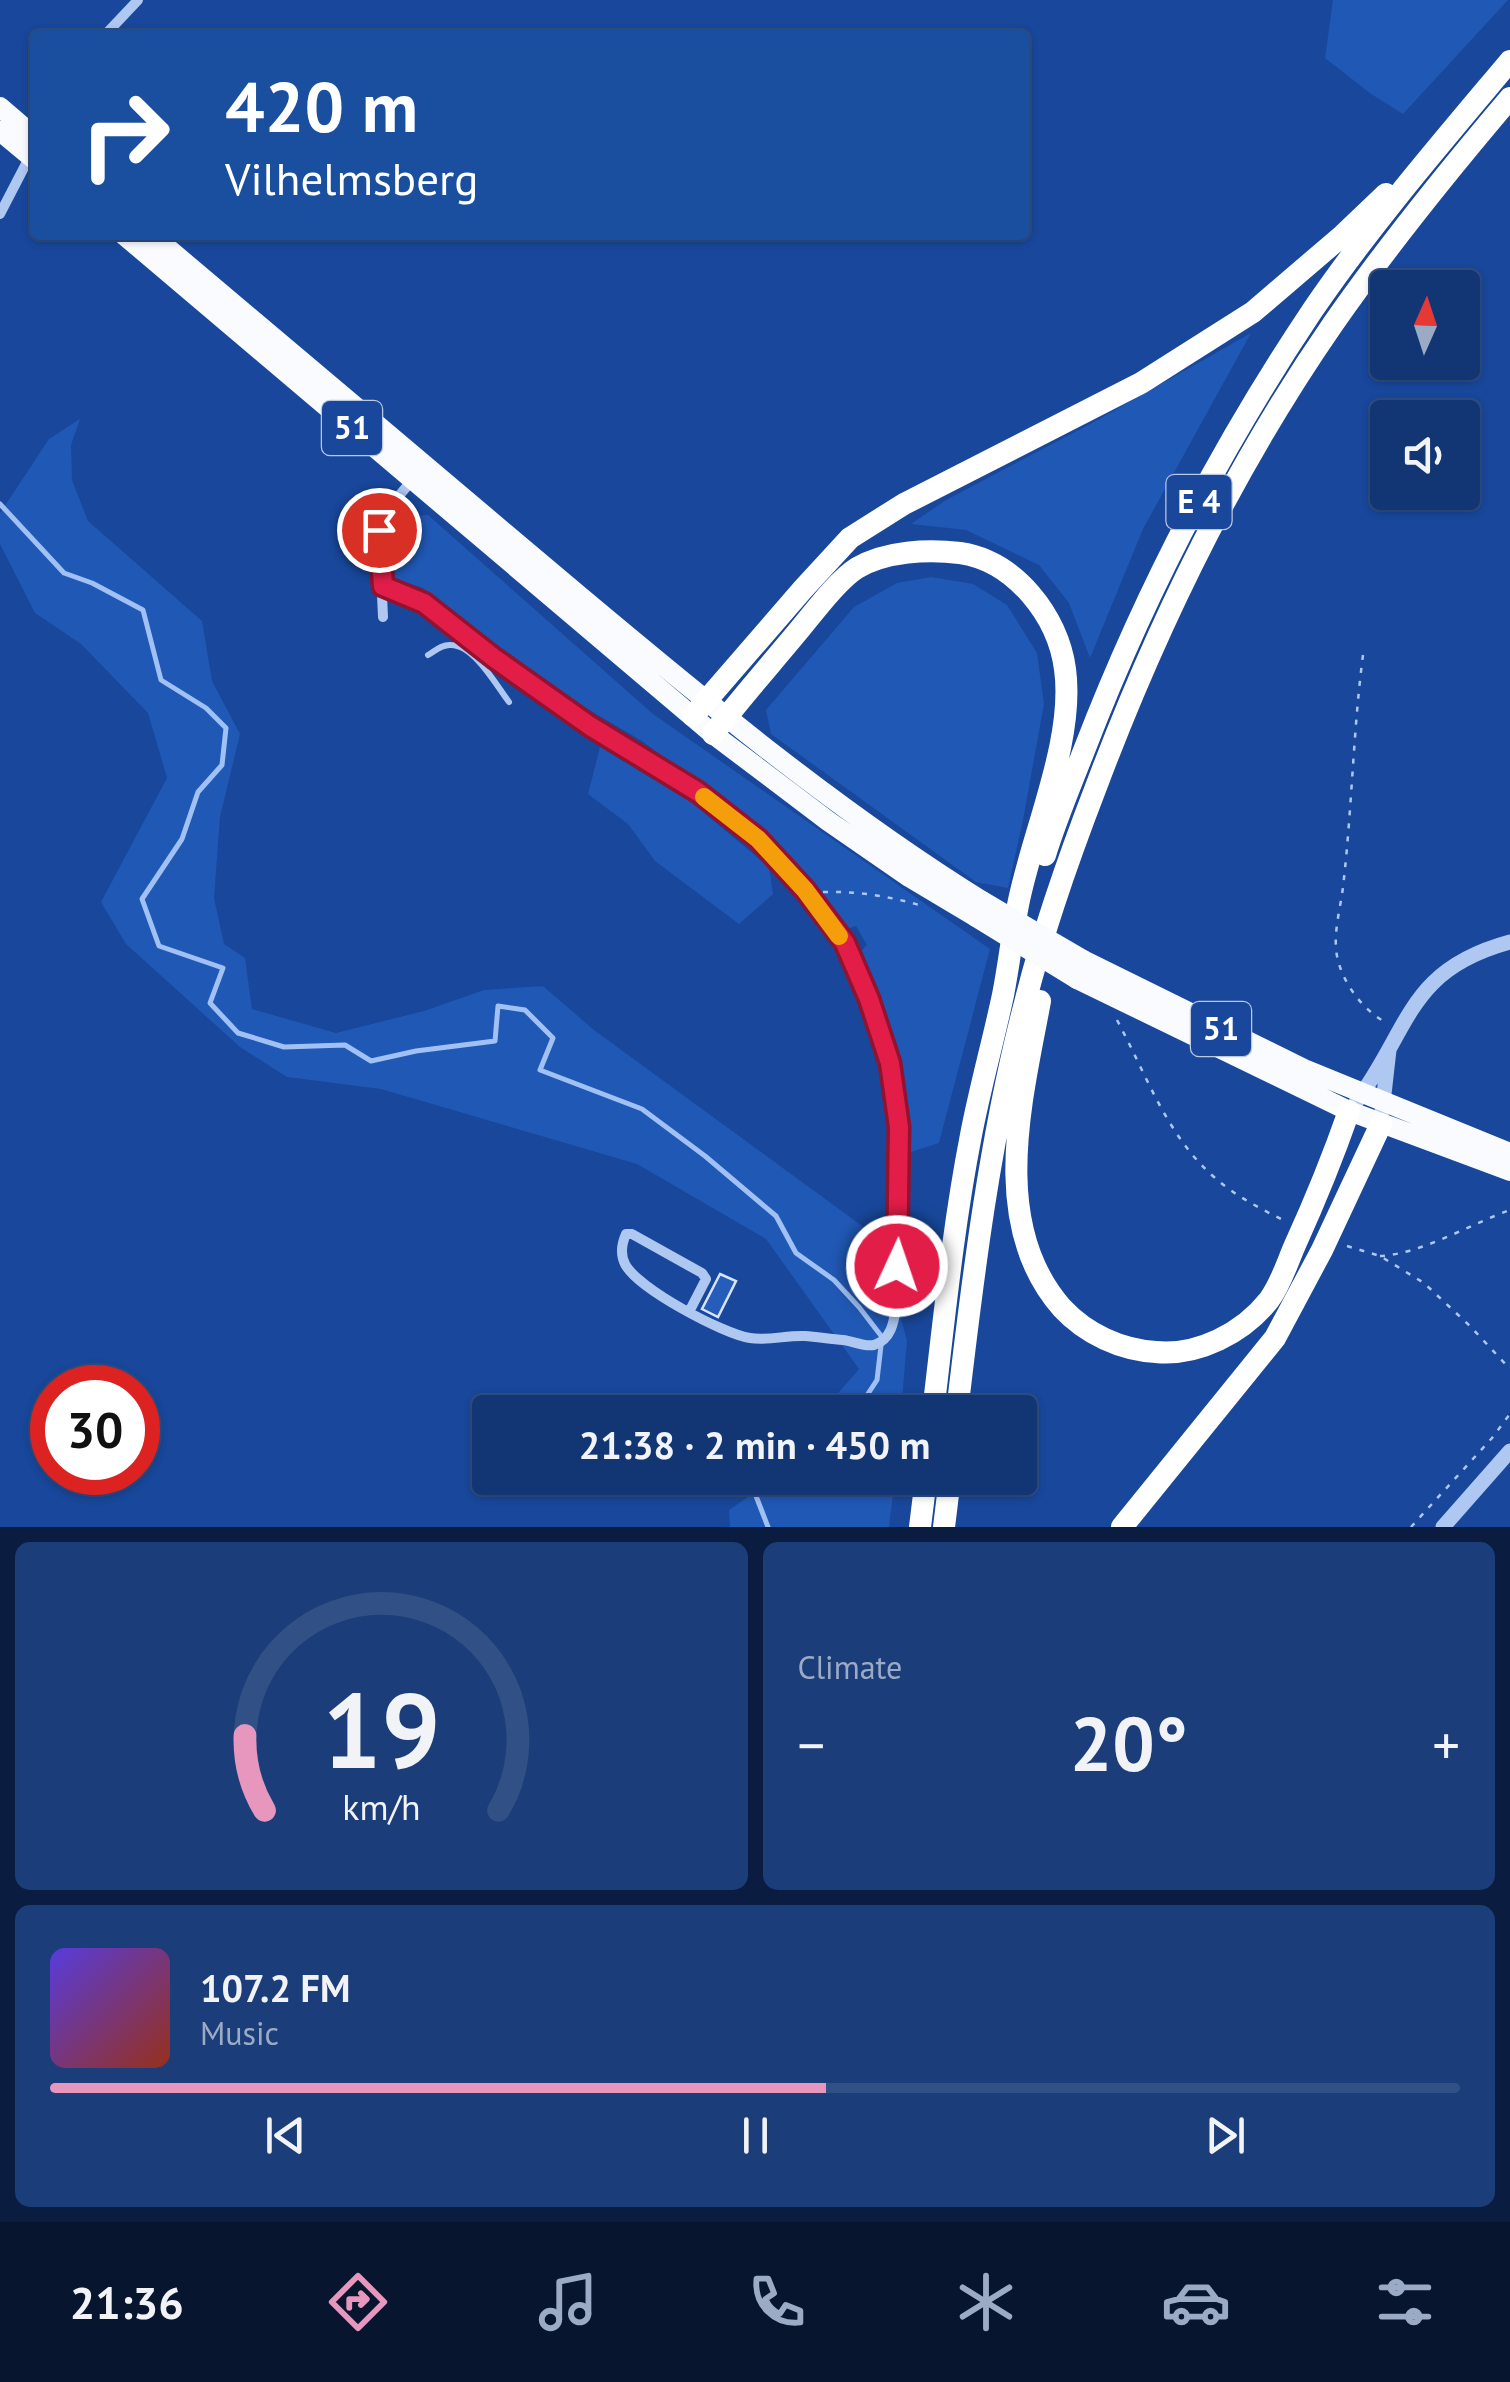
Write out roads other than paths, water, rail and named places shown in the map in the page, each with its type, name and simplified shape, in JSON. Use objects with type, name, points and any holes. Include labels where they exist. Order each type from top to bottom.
[{"type":"highway","name":"E 4","points":[[936,1395],[951,1256],[971,1134],[1003,993],[1051,835],[1109,686],[1162,571],[1227,450],[1313,311],[1443,140],[1510,61]]},
{"type":"highway","name":"E 4","points":[[959,1395],[995,1136],[1026,998],[1068,864],[1131,694],[1184,578],[1246,461],[1331,327],[1386,250],[1510,98]]},
{"type":"highway","points":[[699,709],[850,538],[904,504],[1141,383],[1253,312],[1443,140]]},
{"type":"highway","points":[[720,726],[827,597],[857,568],[899,553],[937,550],[968,554],[1005,571],[1036,600],[1061,652],[1065,710],[1061,742],[1018,904],[1003,993]]},
{"type":"highway","points":[[1068,864],[1024,1081],[1017,1170],[1021,1218],[1030,1255],[1054,1298],[1086,1330],[1135,1350],[1179,1353],[1221,1339],[1241,1326],[1270,1298],[1355,1103]]},
{"type":"highway","points":[[1122,1527],[1275,1338],[1322,1250],[1382,1113]]},
{"type":"highway","points":[[920,1527],[924,1495]]},
{"type":"highway","points":[[944,1527],[948,1495]]},
{"type":"main road","points":[[0,107],[30,145]]},
{"type":"main road","points":[[0,130],[30,148]]},
{"type":"main road","name":"51","points":[[130,240],[419,472]]},
{"type":"main road","name":"51","points":[[158,240],[419,472],[844,832],[909,877],[979,909],[1080,969],[1355,1103],[1510,1153]]},
{"type":"main road","name":"51","points":[[1382,1113],[1510,1171]]},
{"type":"street","points":[[110,30],[138,0]]},
{"type":"street","points":[[0,214],[30,158]]},
{"type":"street","points":[[384,617],[379,530],[393,503],[419,472]]},
{"type":"street","points":[[383,586],[424,603],[590,726],[698,792],[758,839],[845,943],[869,999],[890,1063],[899,1127],[894,1324],[886,1337],[874,1344],[735,1334],[688,1312],[634,1275],[624,1263],[626,1234],[702,1273],[706,1279],[704,1288],[688,1312]]},
{"type":"street","points":[[1355,1103],[1414,1003],[1436,978],[1461,961],[1510,942]]},
{"type":"street","points":[[1382,1113],[1390,1046]]},
{"type":"street","points":[[1442,1527],[1510,1451]]},
{"type":"lane","points":[[428,655],[446,644],[457,646],[474,656],[509,702]]},
{"type":"waterway","points":[[0,504],[64,573],[143,610],[161,680],[206,708],[226,728],[222,765],[198,792],[182,839],[142,899],[159,946],[223,968],[210,1003],[238,1033],[284,1047],[345,1045],[371,1061],[495,1041],[498,1006],[525,1010],[553,1038],[540,1070],[642,1109],[776,1216],[796,1253],[834,1280],[859,1307],[882,1337],[877,1380],[867,1395]]},
{"type":"waterway","points":[[756,1495],[768,1527]]}]
